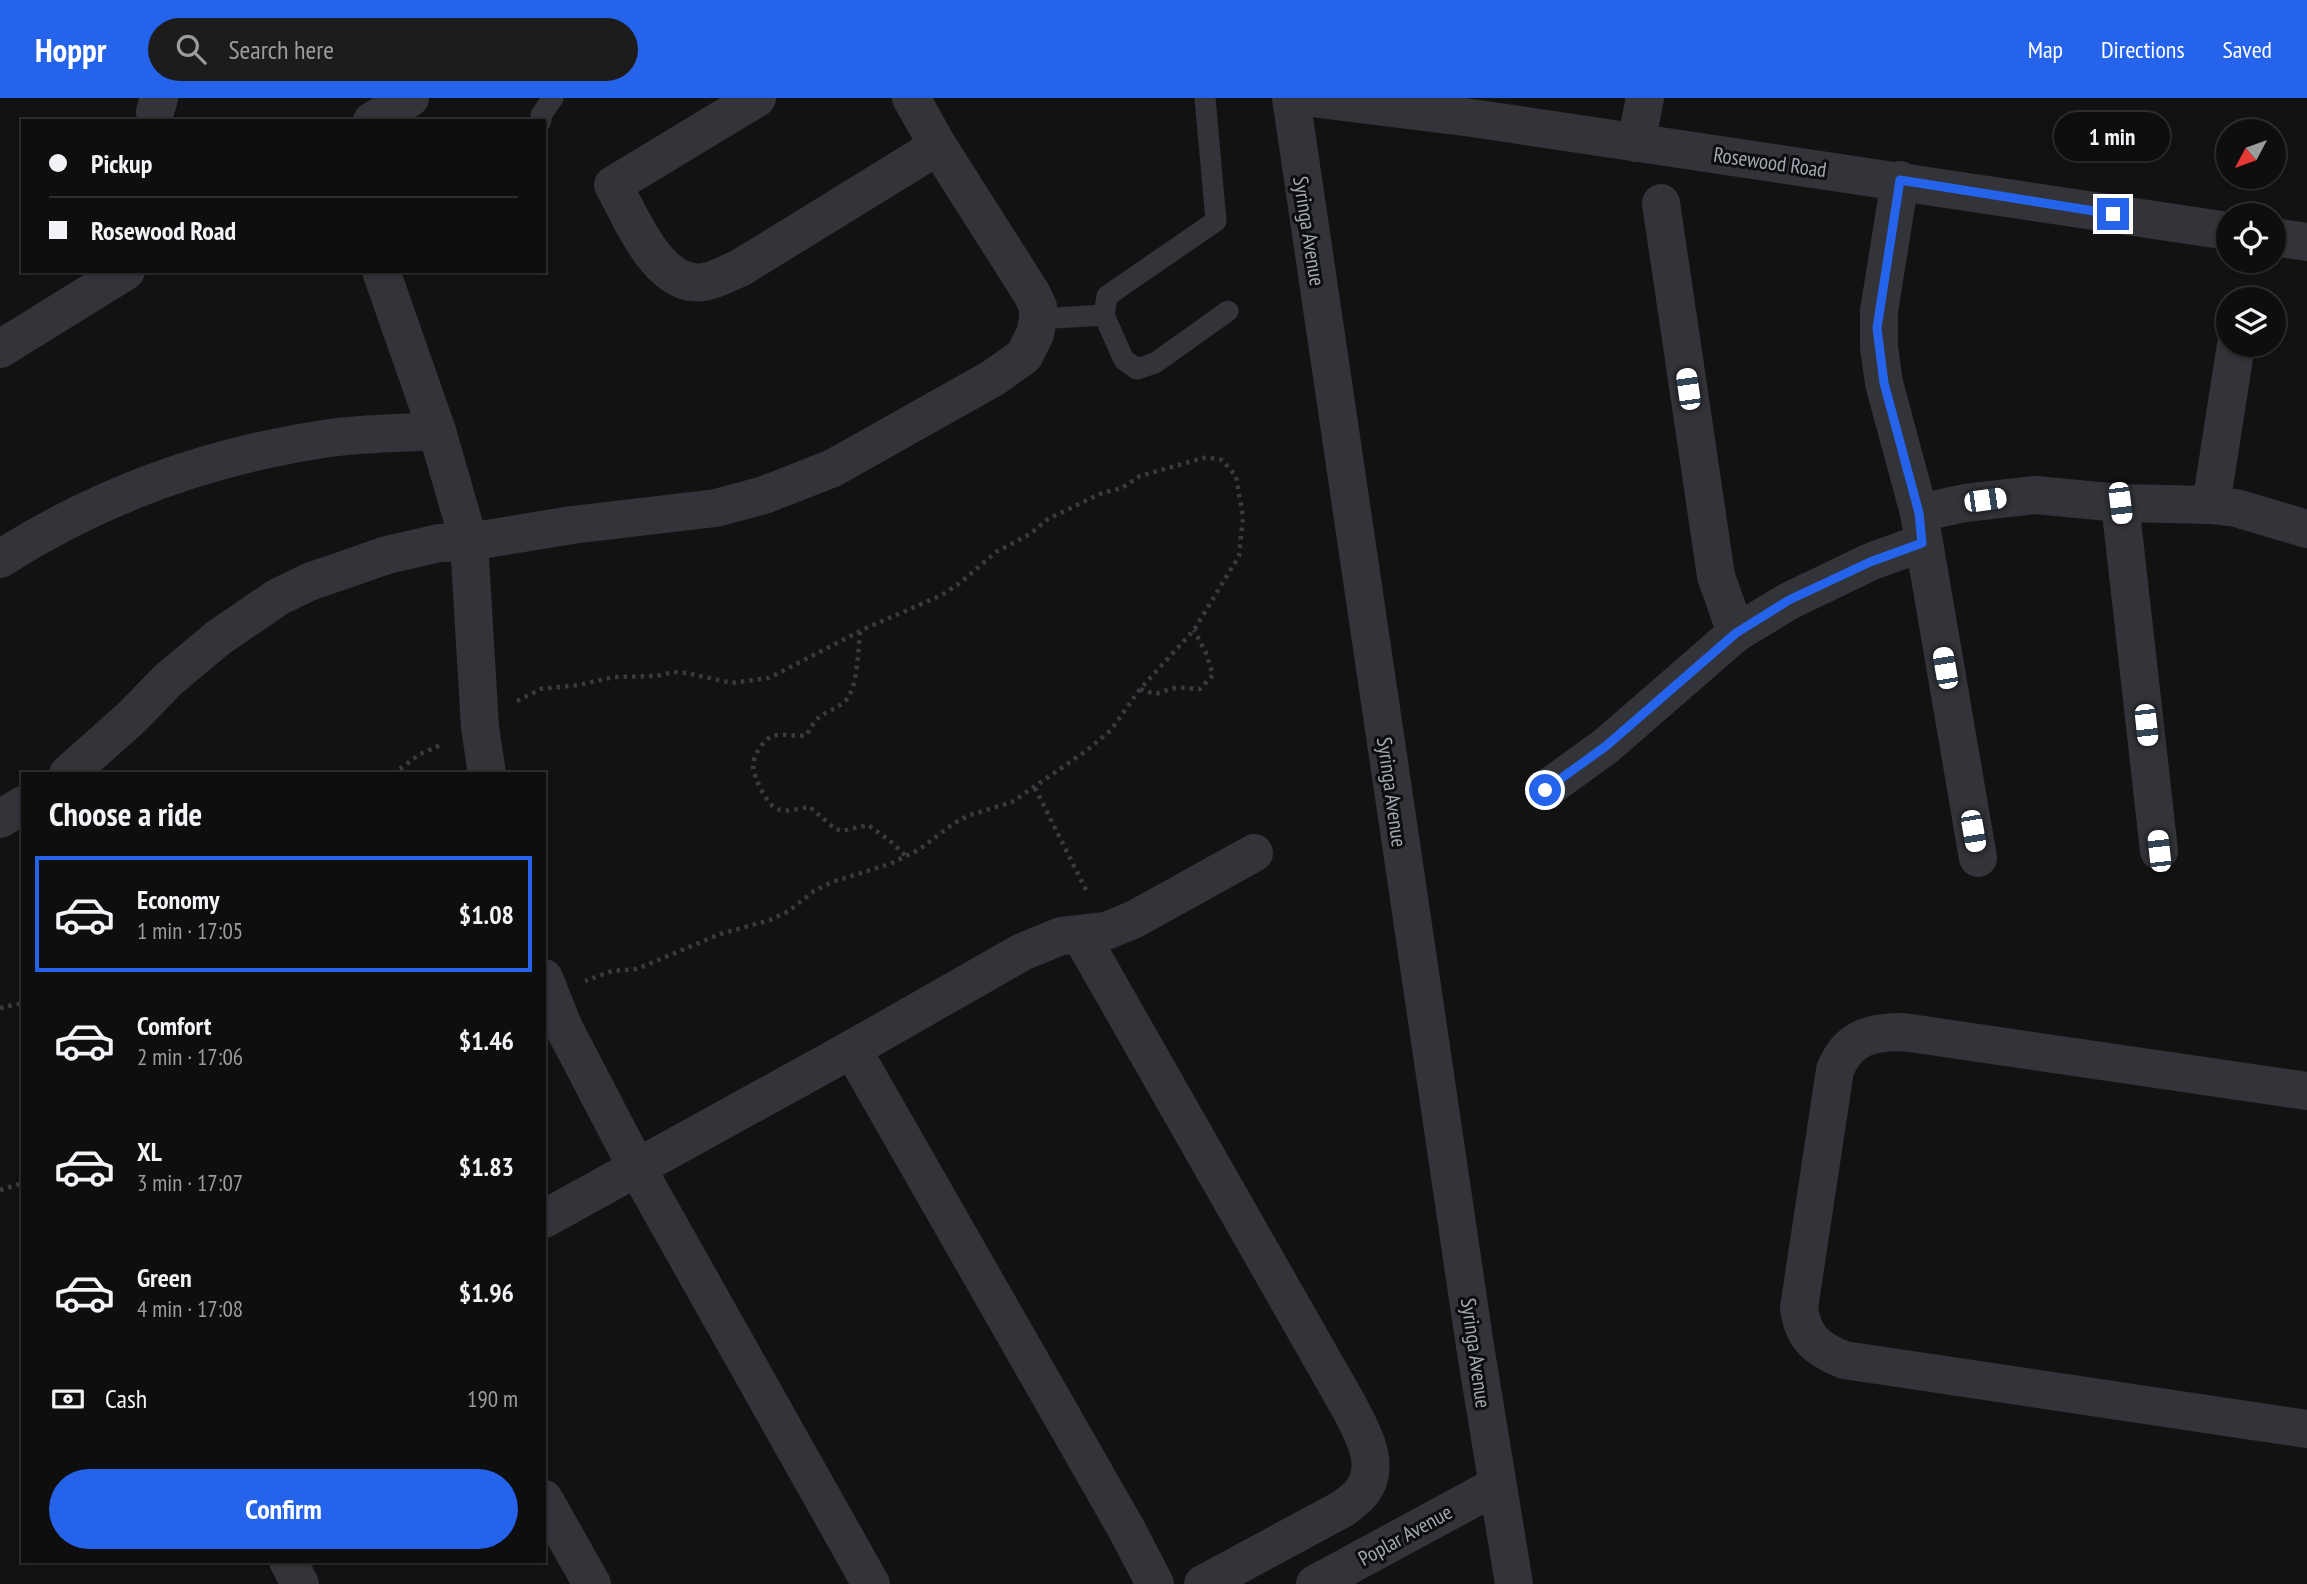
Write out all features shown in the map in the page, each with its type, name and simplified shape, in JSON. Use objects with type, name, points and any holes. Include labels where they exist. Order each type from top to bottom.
[{"type":"street","points":[[375,119],[410,98]]},
{"type":"street","points":[[757,98],[613,185],[657,263],[679,279],[705,282],[740,268],[938,146]]},
{"type":"street","points":[[70,772],[169,679],[218,638],[278,597],[309,582],[387,555],[439,543],[469,542],[716,508],[790,486],[882,443],[993,378],[1024,356],[1035,334],[1038,307],[911,98]]},
{"type":"street","name":"Syringa Avenue","points":[[1291,98],[1496,1486],[1514,1584]]},
{"type":"street","name":"Rosewood Road","points":[[1311,98],[1900,180],[2065,208],[2216,228]]},
{"type":"street","points":[[1636,143],[1645,98]]},
{"type":"street","points":[[1900,180],[1877,328],[1884,383],[1920,528],[1978,858]]},
{"type":"street","points":[[1661,203],[1714,567],[1722,599],[1736,633]]},
{"type":"street","points":[[2286,239],[2307,242]]},
{"type":"street","points":[[0,349],[123,273]]},
{"type":"street","points":[[382,273],[437,431],[469,542],[481,727],[487,772]]},
{"type":"street","points":[[2211,505],[2234,357]]},
{"type":"street","points":[[0,559],[98,505],[182,471],[241,454],[333,438],[437,431]]},
{"type":"street","points":[[1545,790],[1606,746],[1736,633],[1789,600],[1870,562],[1920,528],[1965,503],[2035,495],[2120,503],[2211,505],[2236,508],[2307,529]]},
{"type":"street","points":[[2120,503],[2159,851]]},
{"type":"street","points":[[0,819],[21,806]]},
{"type":"street","points":[[546,1218],[1021,953],[1061,936],[1106,932],[1135,919],[1254,853]]},
{"type":"street","points":[[1080,936],[1347,1403],[1365,1438],[1370,1460],[1368,1480],[1362,1491],[1344,1508],[1203,1584]]},
{"type":"street","points":[[550,992],[565,1028],[637,1168],[871,1584]]},
{"type":"street","points":[[2307,1091],[1903,1032],[1864,1036],[1841,1056],[1835,1070],[1799,1308],[1801,1322],[1817,1347],[1844,1360],[2307,1429]]},
{"type":"street","points":[[852,1049],[1155,1584]]},
{"type":"street","name":"Poplar Avenue","points":[[1315,1584],[1496,1486]]},
{"type":"street","points":[[546,1503],[592,1584]]},
{"type":"street","points":[[289,1563],[300,1584]]},
{"type":"lane","points":[[541,119],[541,115],[554,98]]},
{"type":"lane","points":[[1205,98],[1216,221],[1107,296],[1104,315],[1124,360],[1137,369],[1155,363],[1228,311]]},
{"type":"lane","points":[[1038,319],[1104,315]]},
{"type":"path","points":[[396,772],[419,754],[481,727],[500,703],[521,701],[541,689],[614,677],[673,673],[732,683],[769,678],[860,631],[942,595],[996,552],[1030,534],[1048,519],[1102,493],[1122,488],[1140,476],[1207,457],[1222,460],[1236,476],[1243,517],[1239,556],[1194,630],[1140,690],[1111,730],[1086,751],[1012,802],[954,823],[890,864],[832,882],[814,891],[789,911],[770,920],[720,934],[637,969],[596,975],[575,986],[550,992]]},
{"type":"path","points":[[1140,690],[1153,694],[1175,688],[1200,689],[1208,682],[1213,675],[1206,653],[1194,630]]},
{"type":"path","points":[[860,631],[853,686],[845,701],[813,722],[807,735],[782,734],[769,738],[757,751],[753,766],[765,799],[774,808],[784,811],[810,807],[835,829],[842,831],[868,825],[890,840],[906,856]]},
{"type":"path","points":[[1035,788],[1088,894],[1089,910],[1080,936]]},
{"type":"path","points":[[0,1008],[21,1003]]},
{"type":"path","points":[[0,1190],[21,1184]]},
{"type":"route","points":[[1545,790],[1606,746],[1736,633],[1789,600],[1870,562],[1922,543],[1919,513],[1884,383],[1877,328],[1900,180],[2113,214]]}]
